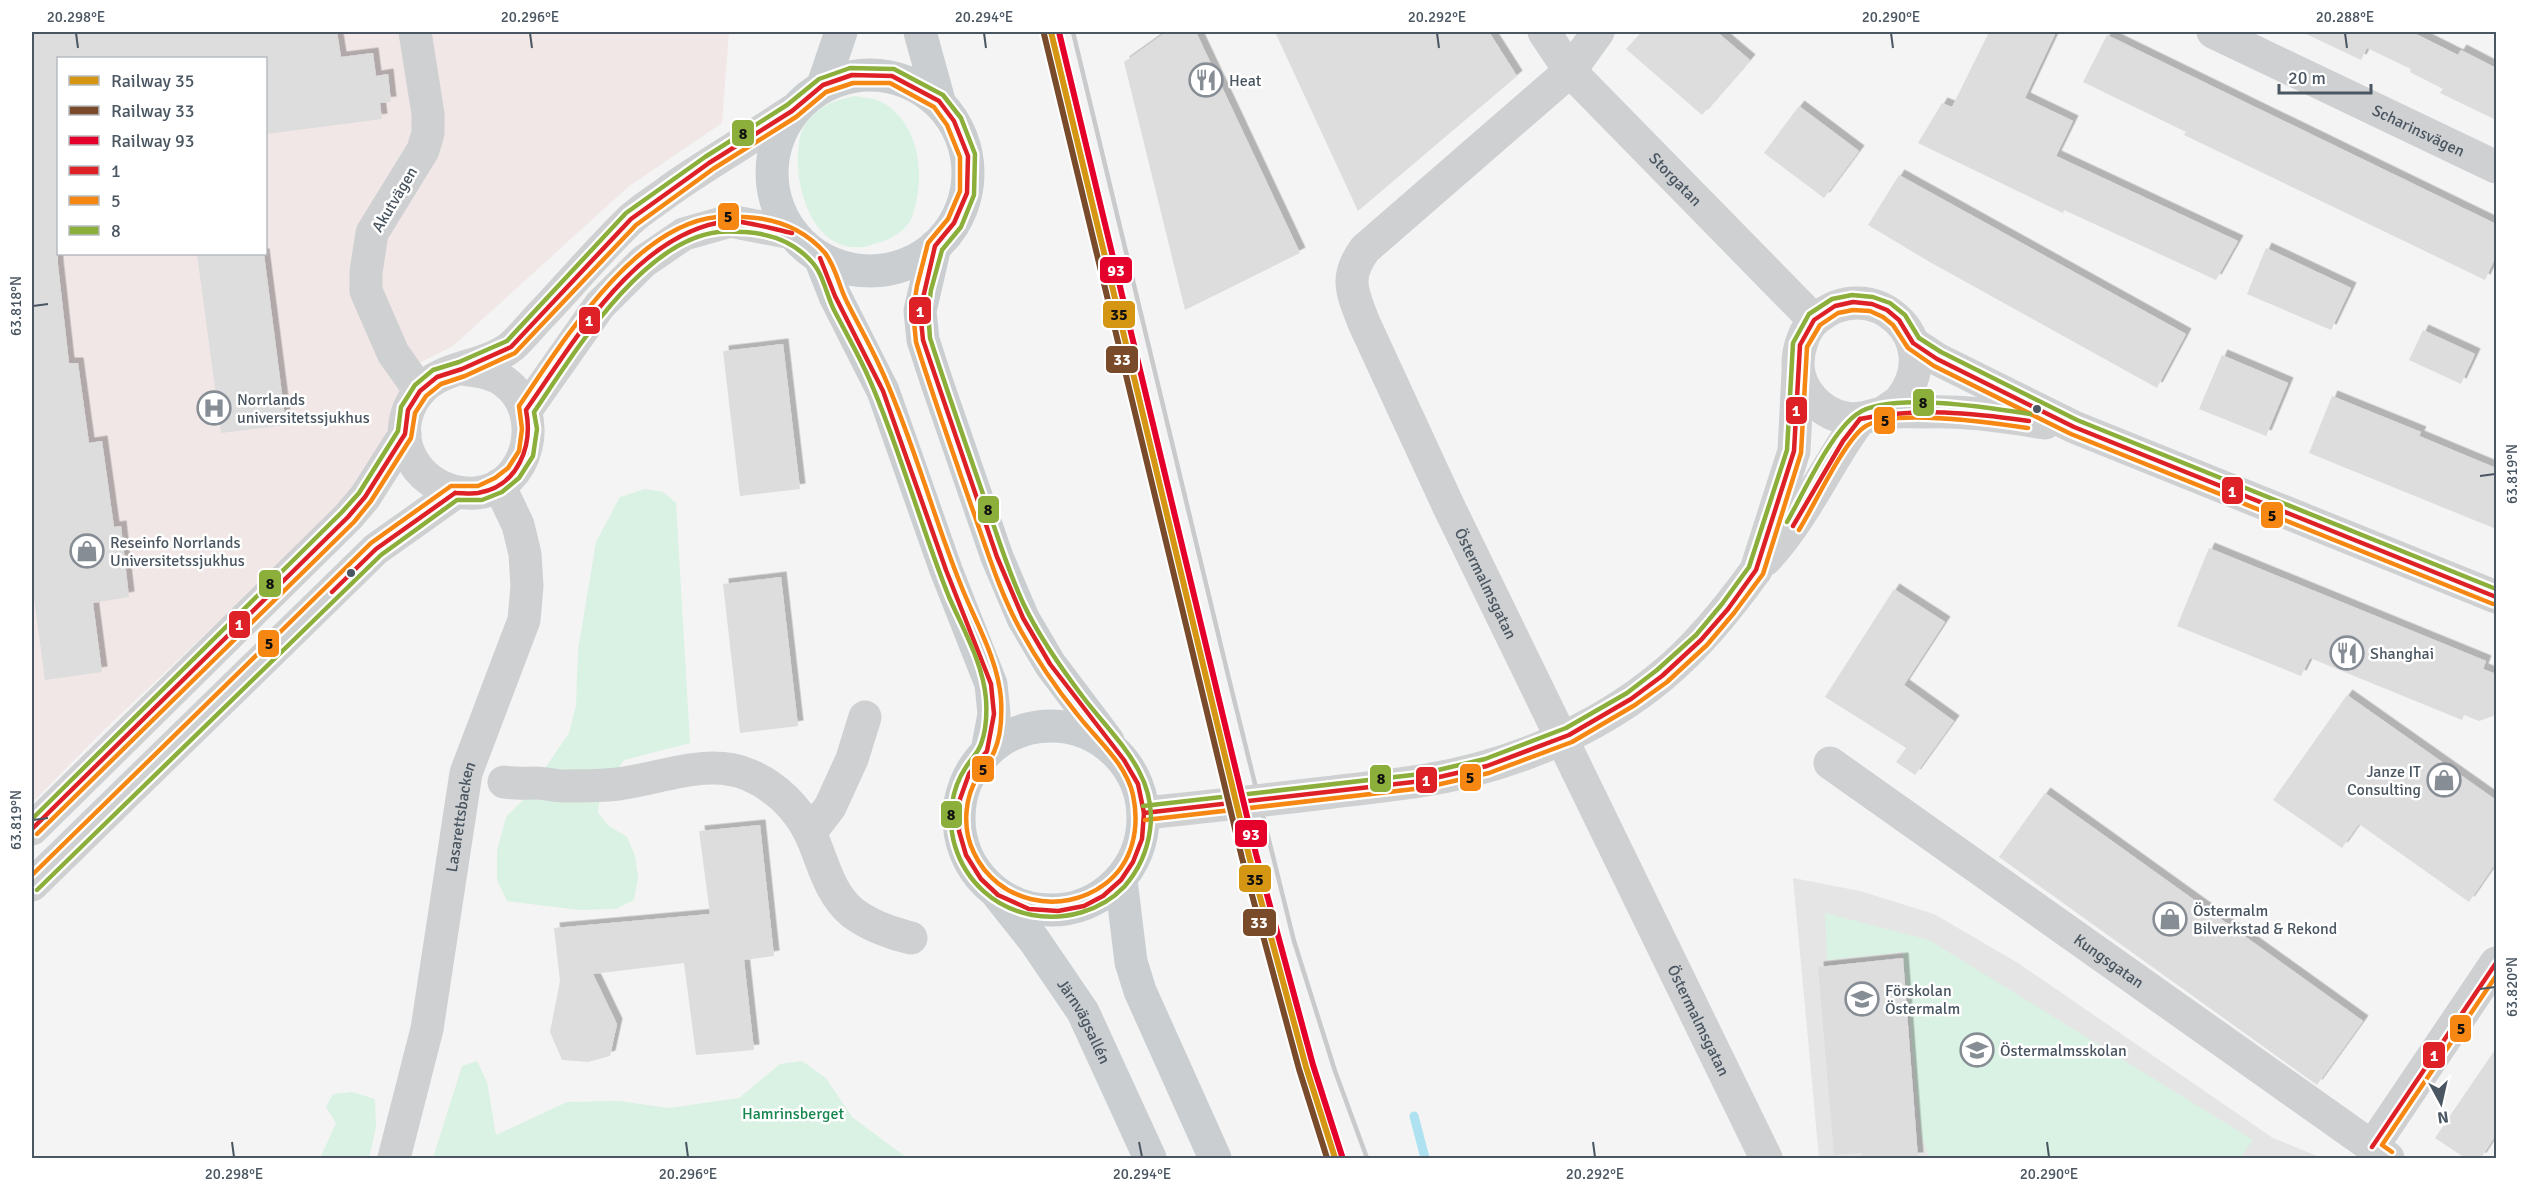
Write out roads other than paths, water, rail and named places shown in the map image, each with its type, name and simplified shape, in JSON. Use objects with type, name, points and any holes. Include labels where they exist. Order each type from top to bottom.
[{"type":"main road","points":[[823,85],[841,32]]},
{"type":"main road","points":[[920,32],[939,101],[954,121],[968,156],[967,193],[954,224],[935,246],[909,263],[887,269],[865,271],[846,268],[820,258],[792,233],[779,211],[772,185],[772,159],[779,133],[792,111],[806,97],[823,85],[852,75],[892,76],[939,101]]},
{"type":"main road","points":[[935,246],[920,311],[923,340],[997,557],[1023,618],[1044,655],[1114,750],[1124,760],[1138,784],[1144,813],[1142,839],[1133,862],[1121,880],[1103,896],[1084,906],[1058,911],[1029,909],[998,894],[981,879],[966,855],[959,831],[960,799],[969,774],[987,751],[1006,737],[1027,728],[1054,725],[1080,729],[1114,750]]},
{"type":"main road","points":[[820,258],[835,296],[883,391],[946,570],[991,684],[994,714],[987,751]]},
{"type":"main road","points":[[1121,880],[1131,962],[1140,991],[1215,1158]]},
{"type":"main road","name":"Järnvägsallén","points":[[998,894],[1047,958],[1083,1012],[1150,1158]]},
{"type":"street","name":"Akutvägen","points":[[415,32],[428,114],[428,133],[423,150],[372,233],[366,272],[366,291],[393,353],[420,391]]},
{"type":"street","name":"Storgatan","points":[[1544,32],[1570,71],[1814,320]]},
{"type":"street","name":"Östermalmsgatan","points":[[1598,32],[1570,71],[1365,249],[1357,260],[1350,279],[1354,300],[1448,505],[1766,1158]]},
{"type":"street","name":"Scharinsvägen","points":[[2213,32],[2496,167]]},
{"type":"street","points":[[462,369],[488,373],[506,382],[518,395],[526,411],[530,429],[525,454],[514,473],[499,485],[479,492],[455,493],[436,486],[422,475],[409,456],[405,434],[408,410],[420,391],[437,377],[462,369],[510,347],[631,219],[709,163],[792,111]]},
{"type":"street","points":[[526,411],[600,305],[643,262],[684,234],[730,221],[792,233]]},
{"type":"street","points":[[1144,813],[1422,781],[1487,766],[1543,746],[1600,719],[1662,676],[1701,640],[1728,609],[1756,570],[1784,540],[1862,424],[1901,400],[1913,378],[1915,354],[1913,343],[1899,320],[1887,310],[1872,304],[1853,302],[1835,306],[1814,320],[1800,345],[1794,451],[1756,570]]},
{"type":"street","points":[[1913,343],[1996,389],[2074,427],[2496,597]]},
{"type":"street","points":[[1798,367],[1803,385],[1813,400],[1830,413],[1862,424],[1939,411],[1990,415],[2074,427]]},
{"type":"street","points":[[32,829],[348,517],[365,497],[405,434]]},
{"type":"street","name":"Lasarettsbacken","points":[[394,1158],[427,1029],[466,773],[524,620],[527,586],[525,554],[518,525],[499,485]]},
{"type":"street","points":[[32,885],[376,549],[455,493]]},
{"type":"street","points":[[810,833],[830,807],[852,759],[865,717]]},
{"type":"street","name":"Kungsgatan","points":[[1830,763],[2380,1153]]},
{"type":"street","points":[[504,782],[521,785],[537,783],[562,786],[619,783],[725,768],[747,774],[772,786],[795,810],[810,833],[827,879],[852,912],[884,931],[911,938]]},
{"type":"street","points":[[2380,1153],[2496,963]]},
{"type":"waterway","points":[[1414,1116],[1425,1158]]},
{"type":"railway","points":[[1073,32],[1294,941],[1335,1071],[1367,1158]]},
{"type":"rail line","name":"35","points":[[1051,32],[1249,856],[1306,1067],[1335,1158]]},
{"type":"rail line","name":"93","points":[[1059,32],[1256,854],[1313,1065],[1342,1156]]},
{"type":"rail line","name":"33","points":[[1044,34],[1242,858],[1299,1069],[1327,1158]]},
{"type":"place","name":"Heat","points":[[1206,80]]},
{"type":"place","name":"Norrlands universitetssjukhus","points":[[214,408]]},
{"type":"place","name":"Reseinfo Norrlands Universitetssjukhus","points":[[87,551]]},
{"type":"place","name":"Shanghai","points":[[2347,653]]},
{"type":"place","name":"Janze IT Consulting","points":[[2444,780]]},
{"type":"place","name":"Östermalm Bilverkstad & Rekond","points":[[2170,919]]},
{"type":"place","name":"Förskolan Östermalm","points":[[1862,999]]},
{"type":"place","name":"Östermalmsskolan","points":[[1977,1050]]},
{"type":"park label","name":"Hamrinsberget","points":[[793,1113]]}]
